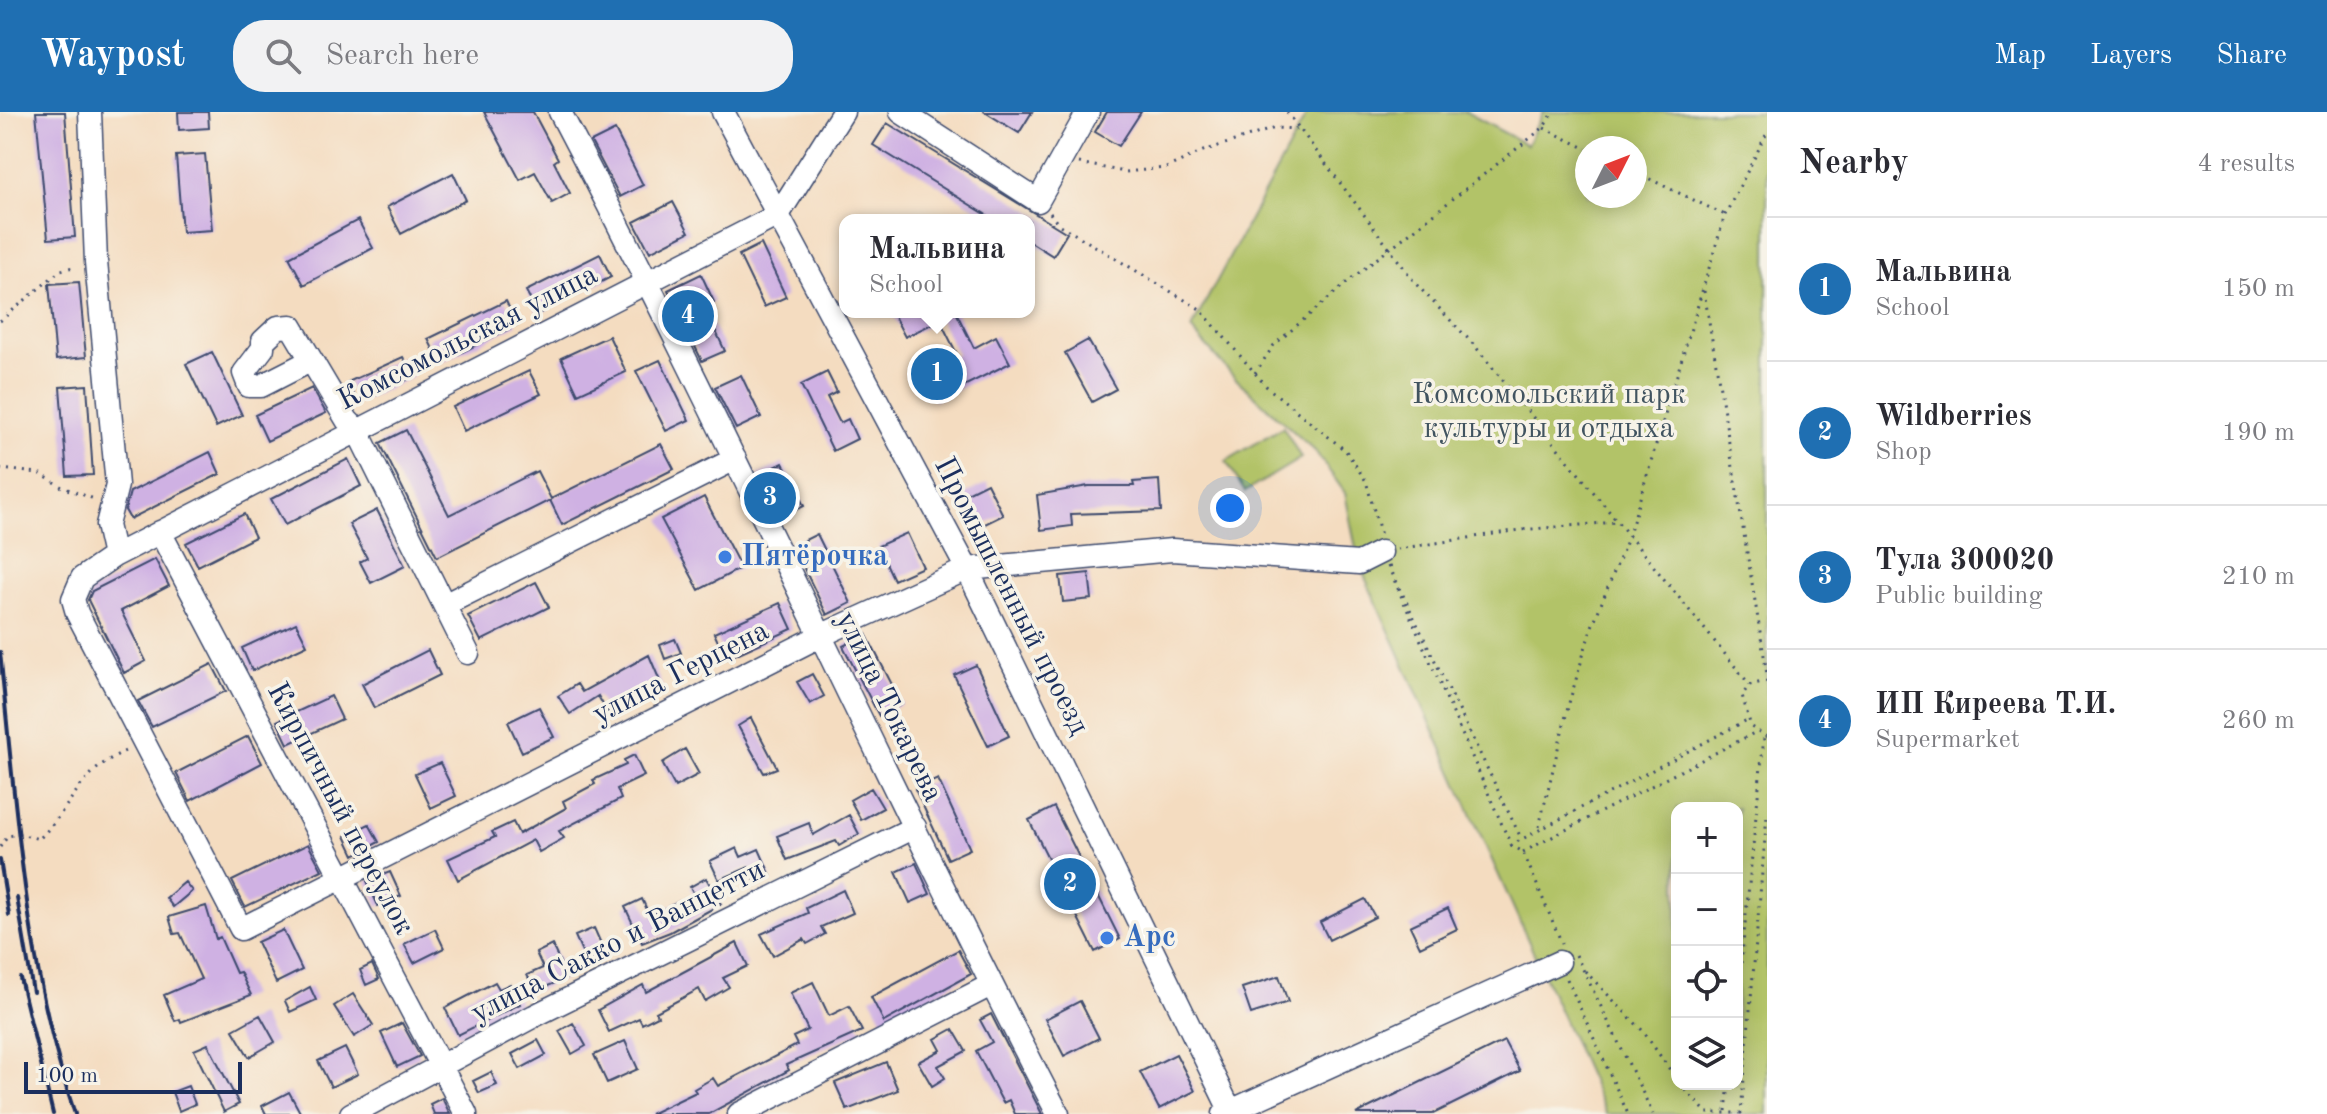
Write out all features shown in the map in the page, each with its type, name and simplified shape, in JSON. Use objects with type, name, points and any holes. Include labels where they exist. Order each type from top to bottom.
[{"type":"street","points":[[90,112],[96,262],[117,485],[107,525],[114,556]]},
{"type":"street","name":"улица Токарева","points":[[560,112],[648,279],[991,985],[1058,1114]]},
{"type":"street","name":"Промышленный проезд","points":[[723,112],[967,569],[1229,1113]]},
{"type":"street","points":[[778,215],[843,112]]},
{"type":"street","points":[[901,112],[1038,201],[1088,112]]},
{"type":"street","name":"Комсомольская улица","points":[[145,743],[77,613],[73,599],[82,578],[114,556],[160,532],[778,215]]},
{"type":"street","points":[[310,361],[357,430],[468,653]]},
{"type":"street","points":[[444,605],[735,459]]},
{"type":"street","name":"Кирпичный переулок","points":[[160,532],[466,1114]]},
{"type":"street","name":"улица Герцена","points":[[145,743],[241,929],[820,636],[967,569],[1172,550],[1359,563],[1381,552]]},
{"type":"street","name":"улица Сакко и Ванцетти","points":[[351,1114],[440,1065],[915,827]]},
{"type":"street","points":[[1229,1113],[1567,957]]},
{"type":"street","points":[[739,1114],[991,985]]},
{"type":"path","points":[[1287,112],[1416,284],[1475,346],[1750,685]]},
{"type":"path","points":[[1255,373],[1274,345],[1391,247],[1543,128],[1554,112]]},
{"type":"path","points":[[1061,160],[1125,172],[1166,168],[1203,151],[1275,128],[1299,129]]},
{"type":"path","points":[[1543,128],[1575,143]]},
{"type":"path","points":[[1539,829],[1587,644],[1628,538],[1725,215],[1767,133]]},
{"type":"path","points":[[1647,178],[1725,215]]},
{"type":"path","points":[[1038,201],[1058,224],[1200,309],[1267,387],[1346,451],[1366,481],[1380,526],[1381,552],[1511,845],[1523,852],[1628,1114]]},
{"type":"path","points":[[0,321],[61,270],[96,262]]},
{"type":"path","points":[[1704,289],[1767,674]]},
{"type":"path","points":[[0,469],[39,473],[62,487],[111,505]]},
{"type":"path","points":[[1381,552],[1520,530],[1616,522]]},
{"type":"path","points":[[1381,552],[1406,594],[1521,838]]},
{"type":"path","points":[[1743,948],[1766,737],[1756,732],[1747,720],[1742,695],[1750,685],[1767,681]]},
{"type":"path","points":[[1511,845],[1747,720]]},
{"type":"path","points":[[1523,852],[1756,732]]},
{"type":"path","points":[[0,847],[8,836],[20,834],[39,839],[54,825],[71,794],[104,760],[145,743]]},
{"type":"path","points":[[1686,1090],[1707,1113],[1741,1113],[1767,815]]},
{"type":"path","points":[[1567,957],[1583,968],[1643,1031],[1671,1071]]},
{"type":"path","points":[[1583,968],[1653,1114]]},
{"type":"path","points":[[1726,1111],[1728,1090]]},
{"type":"green space","name":"Комсомольский парк культуры и отдыха","points":[[1308,112],[1466,112],[1527,145],[1543,112],[1767,112],[1767,1114],[1606,1114],[1359,564],[1345,493],[1315,451],[1235,378],[1191,329]]},
{"type":"green space","points":[[1283,427],[1301,458],[1245,492],[1226,461]]},
{"type":"building","points":[[36,112],[65,112],[75,237],[48,239]]},
{"type":"building","points":[[178,112],[208,112],[209,128],[179,130]]},
{"type":"building","points":[[484,112],[533,112],[558,159],[554,162],[570,193],[552,203],[535,172],[520,180]]},
{"type":"building","points":[[985,112],[1032,112],[1019,133]]},
{"type":"building","points":[[1107,112],[1141,112],[1119,146],[1095,132]]},
{"type":"building","points":[[887,123],[1067,233],[1053,256],[1035,245],[1035,214],[985,214],[873,145]]},
{"type":"building","points":[[615,130],[643,185],[620,197],[591,142]]},
{"type":"building","points":[[205,154],[212,230],[182,232],[176,156]]},
{"type":"building","points":[[453,173],[466,200],[401,234],[387,207]]},
{"type":"building","points":[[673,202],[689,232],[650,252],[634,222]]},
{"type":"building","points":[[358,220],[373,248],[304,285],[289,257]]},
{"type":"building","points":[[761,244],[786,297],[764,307],[739,255]]},
{"type":"building","points":[[600,254],[611,277],[538,314],[526,291]]},
{"type":"building","points":[[701,274],[714,302],[704,306],[725,351],[702,361],[668,290]]},
{"type":"building","points":[[79,282],[86,357],[56,360],[49,284]]},
{"type":"building","points":[[506,301],[517,325],[440,363],[428,339]]},
{"type":"building","points":[[895,318],[959,318],[974,348],[996,336],[1010,363],[934,401],[920,373],[957,354],[940,320],[905,337]]},
{"type":"building","points":[[609,336],[626,372],[578,394],[561,358]]},
{"type":"building","points":[[1088,340],[1116,389],[1092,402],[1065,353]]},
{"type":"building","points":[[212,352],[242,415],[216,427],[186,364]]},
{"type":"building","points":[[403,357],[413,377],[358,403],[348,382]]},
{"type":"building","points":[[660,360],[689,420],[666,431],[636,371]]},
{"type":"building","points":[[529,371],[541,394],[464,431],[453,407]]},
{"type":"building","points":[[827,372],[837,392],[827,397],[840,423],[848,419],[857,439],[833,451],[801,385]]},
{"type":"building","points":[[741,375],[761,417],[736,429],[715,387]]},
{"type":"building","points":[[87,385],[93,475],[67,476],[60,387]]},
{"type":"building","points":[[312,388],[326,413],[267,441],[255,415]]},
{"type":"building","points":[[406,430],[449,515],[537,471],[551,499],[661,444],[674,469],[562,525],[550,500],[437,557],[380,443]]},
{"type":"building","points":[[210,452],[220,474],[130,519],[125,510],[130,492]]},
{"type":"building","points":[[348,459],[361,486],[285,525],[271,499]]},
{"type":"building","points":[[783,463],[804,506],[779,518],[758,475]]},
{"type":"building","points":[[1159,480],[1161,511],[1071,514],[1072,526],[1041,530],[1037,495],[1088,486],[1134,486],[1133,482]]},
{"type":"building","points":[[987,483],[1003,515],[975,529],[959,497]]},
{"type":"building","points":[[704,497],[741,568],[699,590],[661,519]]},
{"type":"building","points":[[377,510],[405,566],[371,583],[360,562],[367,558],[349,524]]},
{"type":"building","points":[[244,514],[255,537],[198,566],[186,543]]},
{"type":"building","points":[[907,533],[923,567],[894,580],[878,546]]},
{"type":"building","points":[[817,534],[851,603],[827,615],[793,546]]},
{"type":"building","points":[[155,559],[169,586],[121,611],[146,661],[124,673],[88,600],[92,591]]},
{"type":"building","points":[[1089,573],[1092,599],[1063,602],[1060,576]]},
{"type":"building","points":[[536,582],[549,607],[481,641],[468,616]]},
{"type":"building","points":[[780,603],[792,629],[726,659],[714,633]]},
{"type":"building","points":[[296,623],[307,645],[252,671],[242,648]]},
{"type":"building","points":[[866,634],[902,704],[879,716],[843,646]]},
{"type":"building","points":[[675,639],[681,653],[665,659],[660,645]]},
{"type":"building","points":[[428,650],[440,675],[374,708],[362,684]]},
{"type":"building","points":[[649,655],[665,693],[647,700],[643,692],[608,713],[598,696],[570,714],[558,696],[577,684],[582,692]]},
{"type":"building","points":[[212,664],[226,691],[152,727],[138,701]]},
{"type":"building","points":[[976,665],[1009,736],[988,746],[954,675]]},
{"type":"building","points":[[812,674],[824,696],[810,704],[797,682]]},
{"type":"building","points":[[331,696],[342,719],[288,744],[277,721]]},
{"type":"building","points":[[539,707],[554,737],[522,752],[508,722]]},
{"type":"building","points":[[751,718],[777,768],[764,773],[738,726]]},
{"type":"building","points":[[248,736],[262,763],[190,801],[176,773]]},
{"type":"building","points":[[685,749],[699,774],[675,787],[662,763]]},
{"type":"building","points":[[634,755],[644,776],[617,789],[621,799],[559,831],[564,838],[539,852],[533,840],[458,880],[448,859],[495,837],[492,832],[513,822],[519,834],[566,808],[563,801],[595,784],[593,780],[626,765],[624,760]]},
{"type":"building","points":[[440,763],[456,796],[431,808],[415,774]]},
{"type":"building","points":[[938,779],[970,849],[948,859],[915,789]]},
{"type":"building","points":[[871,788],[883,808],[861,820],[850,800]]},
{"type":"building","points":[[1054,807],[1120,939],[1095,952],[1029,820]]},
{"type":"building","points":[[849,815],[859,834],[839,846],[836,841],[787,860],[777,836],[809,823],[813,835]]},
{"type":"building","points":[[369,824],[379,842],[354,855],[345,836]]},
{"type":"building","points":[[308,844],[322,870],[245,907],[232,881]]},
{"type":"building","points":[[737,848],[741,857],[759,849],[771,876],[756,883],[749,867],[719,880],[710,861]]},
{"type":"building","points":[[916,863],[930,894],[910,903],[896,872]]},
{"type":"building","points":[[390,872],[401,896],[378,906],[367,881]]},
{"type":"building","points":[[706,878],[721,904],[670,932],[642,943],[625,907],[642,899],[650,916],[694,894],[690,887]]},
{"type":"building","points":[[185,882],[192,891],[173,907],[166,898]]},
{"type":"building","points":[[843,890],[853,913],[821,927],[825,934],[807,944],[804,939],[773,956],[761,934],[808,913],[806,908]]},
{"type":"building","points":[[1365,899],[1375,917],[1329,940],[1320,922]]},
{"type":"building","points":[[206,906],[216,939],[220,937],[236,973],[240,972],[251,995],[181,1022],[180,1019],[175,1021],[164,995],[201,979],[180,933],[174,934],[169,917]]},
{"type":"building","points":[[1448,908],[1457,929],[1420,947],[1410,926]]},
{"type":"building","points":[[594,928],[606,955],[587,963],[575,936]]},
{"type":"building","points":[[435,929],[444,948],[414,963],[404,944]]},
{"type":"building","points":[[283,930],[302,970],[276,983],[257,942]]},
{"type":"building","points":[[737,943],[748,966],[723,978],[729,987],[705,1001],[699,989],[656,1012],[658,1016],[642,1024],[639,1018],[609,1032],[598,1010],[643,985],[646,992]]},
{"type":"building","points":[[552,945],[567,978],[536,991],[527,975],[543,968],[536,953]]},
{"type":"building","points":[[958,950],[971,974],[884,1022],[871,997]]},
{"type":"building","points":[[372,964],[379,979],[366,985],[360,970]]},
{"type":"building","points":[[1279,976],[1288,1002],[1251,1014],[1242,988]]},
{"type":"building","points":[[495,982],[499,989],[510,984],[520,1004],[458,1035],[445,1008]]},
{"type":"building","points":[[813,982],[829,1016],[849,1006],[862,1031],[786,1065],[789,1070],[709,1114],[650,1114],[696,1092],[694,1089],[713,1078],[718,1086],[797,1045],[793,1037],[808,1030],[790,993]]},
{"type":"building","points":[[310,987],[316,1000],[290,1012],[285,1001]]},
{"type":"building","points":[[353,994],[373,1025],[354,1037],[334,1006]]},
{"type":"building","points":[[1080,1001],[1099,1038],[1064,1056],[1045,1019]]},
{"type":"building","points":[[991,1014],[1042,1114],[1015,1114],[1009,1100],[1003,1103],[976,1051],[992,1042],[980,1020]]},
{"type":"building","points":[[260,1015],[275,1042],[249,1057],[233,1030]]},
{"type":"building","points":[[402,1023],[420,1056],[397,1067],[381,1033]]},
{"type":"building","points":[[573,1023],[586,1046],[572,1054],[559,1031]]},
{"type":"building","points":[[953,1029],[966,1051],[938,1066],[945,1078],[932,1086],[918,1062],[941,1050],[935,1039]]},
{"type":"building","points":[[538,1040],[546,1055],[520,1069],[512,1054]]},
{"type":"building","points":[[625,1041],[638,1069],[607,1083],[594,1055]]},
{"type":"building","points":[[1504,1041],[1520,1071],[1433,1114],[1356,1114]]},
{"type":"building","points":[[208,1044],[239,1104],[224,1112],[194,1050]]},
{"type":"building","points":[[345,1048],[358,1074],[331,1087],[318,1061]]},
{"type":"building","points":[[1176,1054],[1195,1091],[1159,1109],[1140,1072]]},
{"type":"building","points":[[886,1062],[898,1090],[847,1110],[835,1083]]},
{"type":"building","points":[[491,1072],[497,1085],[479,1093],[473,1081]]},
{"type":"building","points":[[188,1086],[195,1104],[179,1111],[172,1092]]},
{"type":"building","points":[[289,1092],[301,1114],[266,1114],[262,1106]]},
{"type":"building","points":[[442,1098],[450,1114],[434,1114],[430,1104]]},
{"type":"railway","points":[[0,652],[17,826],[34,945],[58,1060],[75,1114]]},
{"type":"railway","points":[[0,860],[9,915]]},
{"type":"railway","points":[[17,898],[33,992]]},
{"type":"railway","points":[[20,978],[53,1114]]},
{"type":"place","name":"ИП Киреева Т.И.","points":[[688,316]]},
{"type":"place","name":"Мальвина","points":[[937,374]]},
{"type":"place","name":"Тула 300020","points":[[770,498]]},
{"type":"place","name":"Пятёрочка","points":[[725,557]]},
{"type":"place","name":"Wildberries","points":[[1070,884]]},
{"type":"place","name":"Арс","points":[[1107,938]]}]
